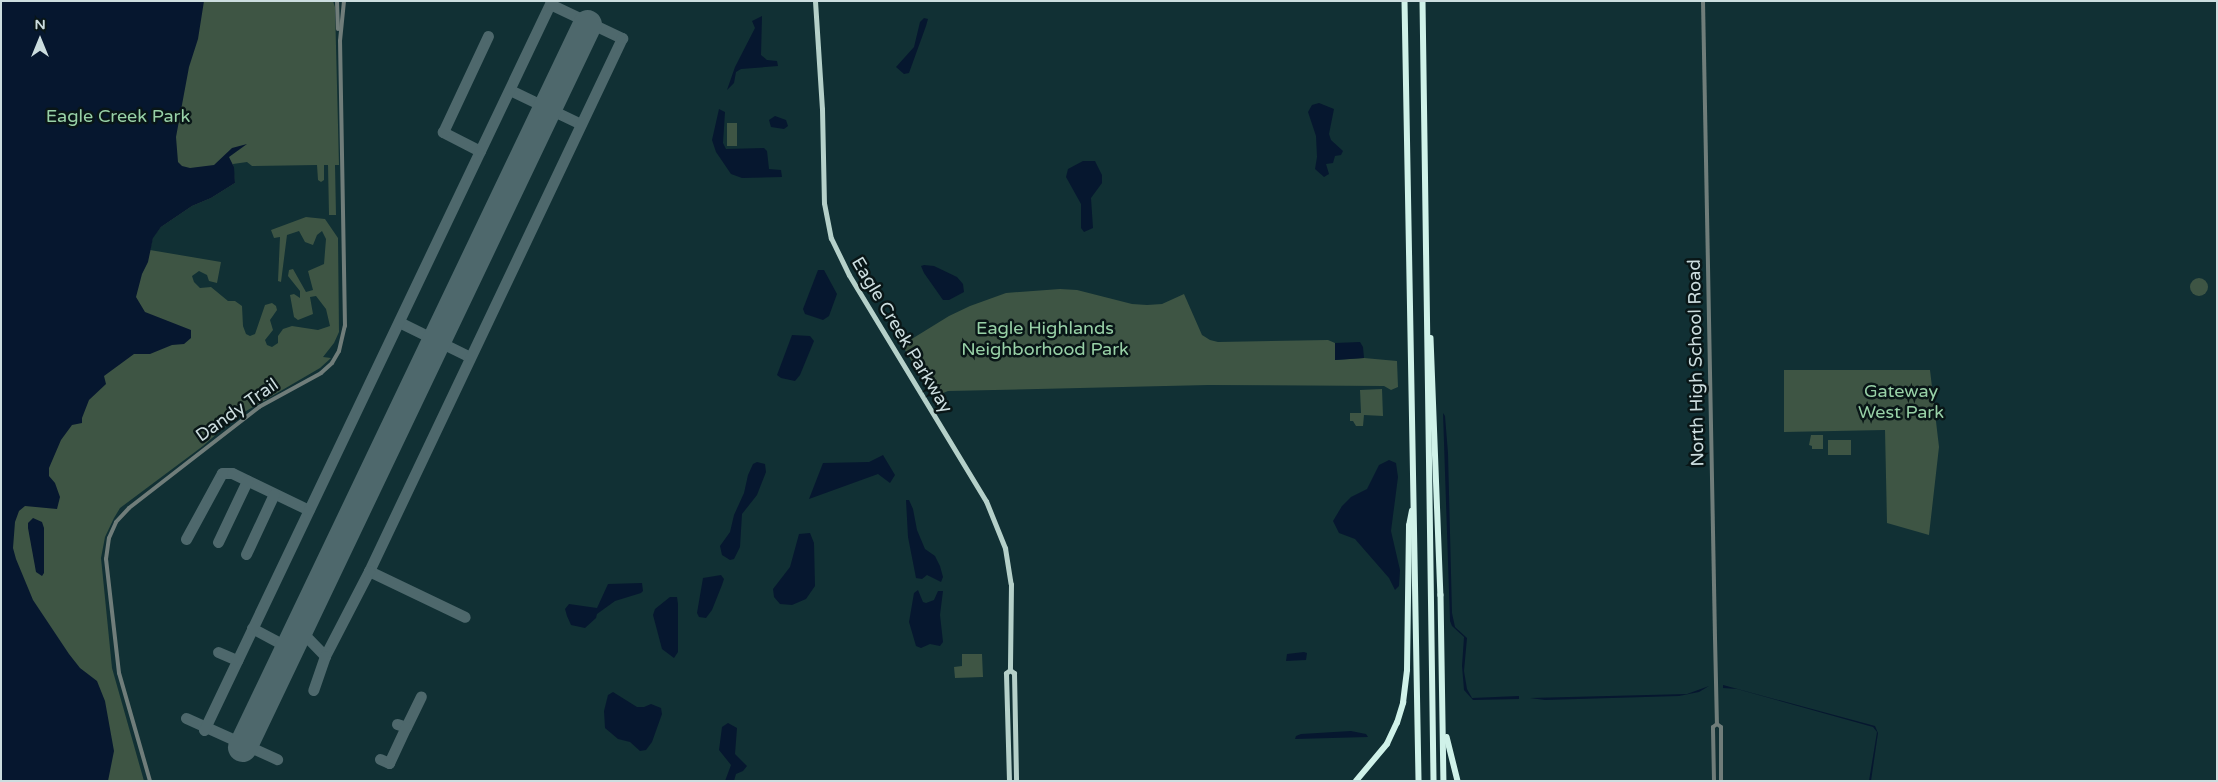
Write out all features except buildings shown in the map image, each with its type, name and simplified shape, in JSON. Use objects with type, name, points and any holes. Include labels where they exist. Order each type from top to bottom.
[{"type":"highway","points":[[1405,1],[1418,781]]},
{"type":"highway","points":[[1423,1],[1434,781]]},
{"type":"highway","points":[[1428,313],[1433,350],[1444,781]]},
{"type":"highway","points":[[1356,781],[1387,744],[1403,703],[1407,660],[1409,526],[1414,496]]},
{"type":"highway","points":[[1443,708],[1447,742],[1458,781]]},
{"type":"main road","name":"Eagle Creek Parkway","points":[[815,1],[822,109],[823,197],[827,224],[844,267],[981,491],[995,519],[1010,571],[1010,670],[1006,673],[1008,781]]},
{"type":"main road","name":"Eagle Creek Parkway","points":[[1010,670],[1014,673],[1016,781]]},
{"type":"street","points":[[337,1],[340,41]]},
{"type":"street","points":[[340,41],[344,1]]},
{"type":"street","name":"North High School Road","points":[[1703,1],[1717,724],[1721,727],[1722,781]]},
{"type":"street","name":"Dandy Trail","points":[[150,781],[119,673],[106,559],[109,538],[116,522],[128,508],[258,407],[321,373],[332,363],[339,351],[344,330],[340,41]]},
{"type":"street","name":"North High School Road","points":[[1714,781],[1713,727],[1717,724]]},
{"type":"green space","name":"Eagle Creek Park","points":[[1,1],[333,1],[335,7],[339,165],[335,165],[336,215],[329,215],[328,165],[324,165],[324,180],[321,182],[318,180],[317,165],[252,166],[247,162],[233,164],[235,183],[211,198],[192,206],[161,227],[153,237],[150,250],[221,262],[217,283],[209,281],[207,275],[199,271],[192,276],[194,282],[200,288],[211,287],[228,301],[235,301],[242,306],[243,326],[246,334],[250,336],[255,334],[265,305],[272,303],[276,306],[277,310],[270,320],[273,330],[265,340],[267,345],[272,347],[278,343],[278,336],[283,329],[292,326],[318,330],[330,326],[326,309],[316,296],[310,297],[313,314],[298,320],[294,317],[290,295],[294,294],[300,298],[300,291],[288,276],[289,270],[293,269],[306,292],[313,290],[308,271],[324,264],[326,239],[322,231],[317,235],[313,245],[305,242],[299,231],[287,235],[281,282],[278,281],[280,237],[274,238],[271,230],[306,217],[325,219],[338,238],[339,332],[334,343],[323,357],[331,358],[320,368],[236,417],[203,446],[120,508],[105,537],[101,558],[112,668],[144,781],[1,781]]},
{"type":"green space","points":[[727,123],[737,123],[737,146],[727,146]]},
{"type":"green space","points":[[2199,278],[2205,281],[2208,287],[2205,293],[2199,296],[2193,293],[2190,287],[2193,281]]},
{"type":"green space","name":"Eagle Highlands Neighborhood Park","points":[[1060,289],[1077,290],[1132,304],[1147,305],[1162,304],[1184,294],[1202,335],[1210,340],[1218,342],[1328,340],[1335,343],[1335,360],[1364,358],[1397,361],[1398,387],[1391,390],[1384,386],[1208,385],[948,391],[933,397],[902,345],[949,316],[1006,293]]},
{"type":"green space","name":"Gateway West Park","points":[[1784,370],[1930,370],[1939,447],[1929,535],[1887,523],[1885,430],[1784,432]]},
{"type":"green space","points":[[1382,389],[1383,416],[1364,415],[1363,426],[1356,426],[1353,421],[1350,421],[1350,413],[1361,413],[1360,390]]},
{"type":"green space","points":[[1811,435],[1823,435],[1823,449],[1812,449],[1812,446],[1809,445]]},
{"type":"green space","points":[[1828,440],[1851,440],[1851,455],[1828,455]]},
{"type":"green space","points":[[962,654],[982,654],[983,677],[955,678],[954,667],[962,666]]},
{"type":"water","points":[[1,1],[204,1],[198,39],[189,67],[176,137],[178,162],[182,166],[190,168],[214,165],[232,148],[247,144],[229,157],[234,167],[235,183],[211,198],[192,206],[161,227],[153,238],[148,262],[142,274],[136,297],[145,312],[191,330],[191,338],[184,344],[172,345],[150,354],[134,354],[104,376],[106,384],[89,400],[82,423],[72,425],[61,440],[49,468],[49,476],[55,483],[60,497],[57,509],[25,506],[19,511],[15,522],[13,548],[33,600],[80,668],[97,681],[105,701],[114,751],[108,781],[1,781]]},
{"type":"water","points":[[762,16],[761,55],[767,60],[777,61],[778,66],[741,69],[736,72],[734,83],[727,90],[735,67],[755,28],[752,21]]},
{"type":"water","points":[[924,18],[928,19],[926,26],[909,73],[904,74],[896,67],[914,47],[920,22]]},
{"type":"water","points":[[1319,103],[1334,109],[1329,134],[1331,140],[1343,151],[1341,155],[1335,156],[1333,163],[1326,164],[1329,174],[1324,177],[1315,169],[1317,157],[1316,136],[1308,112],[1312,105]]},
{"type":"water","points":[[719,109],[725,112],[723,143],[726,149],[764,148],[767,151],[769,169],[781,170],[782,177],[742,178],[731,174],[716,152],[712,140]]},
{"type":"water","points":[[775,116],[786,120],[788,126],[784,129],[771,127],[769,120]]},
{"type":"water","points":[[1083,161],[1095,161],[1102,175],[1102,183],[1091,198],[1093,228],[1084,232],[1081,228],[1081,204],[1066,177],[1068,169]]},
{"type":"water","points":[[921,266],[934,266],[957,277],[963,284],[964,292],[949,300],[943,300],[924,273]]},
{"type":"water","points":[[818,270],[824,270],[837,294],[829,316],[823,320],[805,314],[803,309]]},
{"type":"water","points":[[792,335],[810,336],[814,341],[800,375],[795,381],[781,378],[777,375]]},
{"type":"water","points":[[1360,342],[1363,347],[1364,358],[1335,360],[1335,343]]},
{"type":"water","points":[[1443,413],[1445,416],[1448,453],[1452,613],[1455,627],[1467,638],[1464,671],[1467,689],[1472,698],[1519,696],[1519,699],[1473,700],[1464,690],[1462,666],[1464,637],[1452,626],[1450,621]]},
{"type":"water","points":[[883,455],[895,475],[890,483],[878,474],[809,499],[823,463],[869,462]]},
{"type":"water","points":[[1389,460],[1396,463],[1398,477],[1391,531],[1400,570],[1399,586],[1395,590],[1389,578],[1355,539],[1339,533],[1333,521],[1342,506],[1351,497],[1367,489],[1379,465]]},
{"type":"water","points":[[757,462],[765,464],[766,472],[757,495],[742,514],[740,547],[734,559],[730,560],[722,555],[720,546],[730,532],[734,515],[744,493],[748,475],[753,464]]},
{"type":"water","points":[[906,500],[909,500],[913,509],[917,530],[925,549],[935,556],[940,566],[943,577],[941,582],[927,575],[922,579],[916,578],[908,537]]},
{"type":"water","points":[[33,518],[42,522],[44,528],[44,573],[42,576],[36,572],[28,528],[28,523]]},
{"type":"water","points":[[810,533],[814,543],[815,586],[806,599],[792,605],[780,604],[774,597],[773,589],[790,567],[799,534]]},
{"type":"water","points":[[721,575],[724,579],[712,610],[706,618],[699,617],[697,613],[703,578]]},
{"type":"water","points":[[642,583],[643,591],[641,593],[615,601],[597,614],[596,618],[585,628],[571,625],[565,609],[569,604],[597,608],[608,584]]},
{"type":"water","points":[[918,590],[923,602],[926,603],[934,600],[938,591],[943,591],[940,615],[943,642],[940,646],[930,644],[921,648],[916,646],[909,622],[914,593]]},
{"type":"water","points":[[670,597],[677,597],[678,604],[678,652],[674,658],[662,649],[653,615],[655,609]]},
{"type":"water","points":[[1307,653],[1306,660],[1286,661],[1287,654]]},
{"type":"water","points":[[1723,685],[1875,726],[1878,733],[1871,781],[1869,781],[1877,732],[1873,727],[1737,689],[1723,688]]},
{"type":"water","points":[[1709,686],[1699,692],[1679,696],[1545,700],[1530,698],[1687,694]]},
{"type":"water","points":[[613,692],[637,707],[651,704],[661,708],[662,714],[652,742],[646,750],[640,751],[630,742],[618,739],[605,728],[604,711],[608,695]]},
{"type":"water","points":[[728,723],[737,728],[735,754],[747,766],[743,771],[736,774],[734,781],[725,781],[731,765],[719,750],[722,727]]},
{"type":"water","points":[[1351,731],[1366,734],[1368,737],[1295,739],[1296,736],[1301,734]]},
{"type":"taxiway","points":[[204,730],[550,4],[622,38],[369,571],[325,656],[313,690]]},
{"type":"taxiway","points":[[480,151],[443,132],[488,36]]},
{"type":"taxiway","points":[[512,91],[581,124]]},
{"type":"taxiway","points":[[399,322],[470,357]]},
{"type":"taxiway","points":[[186,539],[222,473],[232,473],[309,510]]},
{"type":"taxiway","points":[[218,542],[247,481]]},
{"type":"taxiway","points":[[246,554],[274,494]]},
{"type":"taxiway","points":[[369,571],[465,617]]},
{"type":"taxiway","points":[[252,628],[280,643],[284,648],[284,658]]},
{"type":"taxiway","points":[[298,628],[325,656]]},
{"type":"taxiway","points":[[280,643],[289,641],[295,635]]},
{"type":"taxiway","points":[[218,652],[237,660]]},
{"type":"taxiway","points":[[397,724],[406,727],[421,696]]},
{"type":"taxiway","points":[[186,718],[277,759]]},
{"type":"taxiway","points":[[380,759],[389,763],[406,727]]},
{"type":"runway","points":[[242,747],[587,24]]}]
